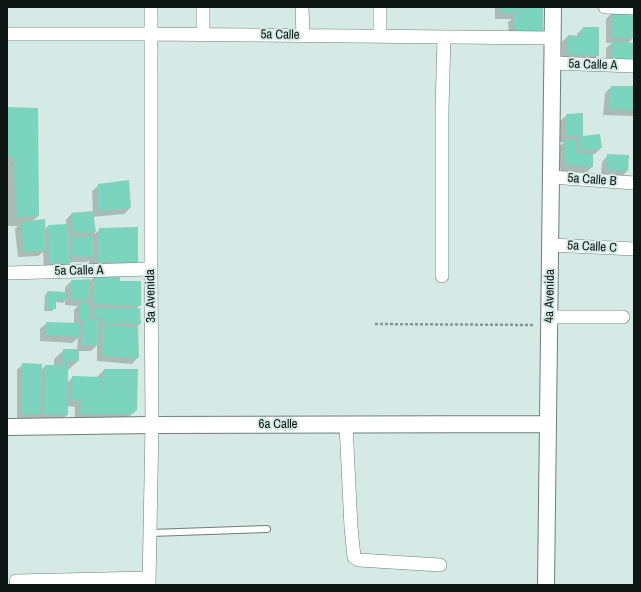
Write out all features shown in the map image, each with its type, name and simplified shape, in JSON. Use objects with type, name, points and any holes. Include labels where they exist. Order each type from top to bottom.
[{"type":"street","name":"3a Avenida","points":[[149,582],[152,425],[151,7]]},
{"type":"street","points":[[203,7],[203,35]]},
{"type":"street","points":[[302,7],[303,36]]},
{"type":"street","points":[[380,7],[380,37]]},
{"type":"street","name":"4a Avenida","points":[[546,585],[553,7]]},
{"type":"street","points":[[605,7],[634,8]]},
{"type":"street","name":"5a Calle","points":[[7,34],[552,38]]},
{"type":"street","points":[[442,276],[442,110],[444,37]]},
{"type":"street","name":"5a Calle A","points":[[552,63],[634,66]]},
{"type":"street","name":"5a Calle B","points":[[551,177],[634,183]]},
{"type":"street","name":"5a Calle C","points":[[550,245],[634,249]]},
{"type":"street","name":"5a Calle A","points":[[7,273],[151,269]]},
{"type":"street","points":[[549,321],[623,318]]},
{"type":"street","name":"6a Calle","points":[[7,427],[548,424]]},
{"type":"street","points":[[346,425],[350,527],[353,555],[355,558],[359,560],[440,565]]},
{"type":"street","points":[[16,581],[149,582]]},
{"type":"lane","points":[[150,533],[267,529]]},
{"type":"path","points":[[375,324],[549,321]]},
{"type":"building","points":[[501,7],[517,7],[517,13],[501,13]]},
{"type":"building","points":[[518,7],[543,7],[543,31],[515,31],[514,15],[518,14]]},
{"type":"building","points":[[612,11],[634,11],[634,38],[612,37]]},
{"type":"building","points":[[583,27],[599,27],[599,56],[568,54],[568,35],[582,36]]},
{"type":"building","points":[[612,41],[634,43],[634,62],[612,61]]},
{"type":"building","points":[[611,86],[634,86],[634,110],[609,109]]},
{"type":"building","points":[[7,107],[38,108],[39,216],[17,217],[14,157],[7,157]]},
{"type":"building","points":[[583,113],[583,136],[600,134],[602,148],[579,150],[580,136],[566,136],[566,114]]},
{"type":"building","points":[[565,139],[577,139],[576,152],[593,154],[593,167],[568,165],[565,160]]},
{"type":"building","points":[[607,154],[629,155],[628,171],[607,170]]},
{"type":"building","points":[[129,180],[131,208],[99,211],[98,184]]},
{"type":"building","points":[[93,211],[96,232],[73,233],[72,213]]},
{"type":"building","points":[[45,219],[46,250],[24,252],[21,222]]},
{"type":"building","points":[[68,224],[71,263],[50,264],[48,225]]},
{"type":"building","points":[[138,227],[138,262],[98,262],[99,228]]},
{"type":"building","points":[[93,236],[94,257],[73,256],[72,237]]},
{"type":"building","points":[[94,275],[120,275],[120,281],[141,281],[141,306],[94,304]]},
{"type":"building","points":[[90,279],[89,300],[71,299],[71,280]]},
{"type":"building","points":[[47,291],[67,292],[66,300],[56,300],[56,309],[47,309]]},
{"type":"building","points":[[80,302],[90,303],[90,319],[99,320],[98,345],[82,345],[84,320],[80,320]]},
{"type":"building","points":[[94,308],[140,308],[141,324],[102,323],[103,318],[94,318]]},
{"type":"building","points":[[46,322],[81,323],[80,337],[46,335]]},
{"type":"building","points":[[103,325],[138,327],[139,358],[103,356]]},
{"type":"building","points":[[63,349],[79,349],[79,361],[68,361],[68,415],[44,414],[45,365],[63,365]]},
{"type":"building","points":[[22,363],[42,364],[41,414],[22,414]]},
{"type":"building","points":[[104,369],[138,369],[137,410],[132,414],[80,414],[81,401],[71,400],[72,376],[102,377],[101,404]]}]
